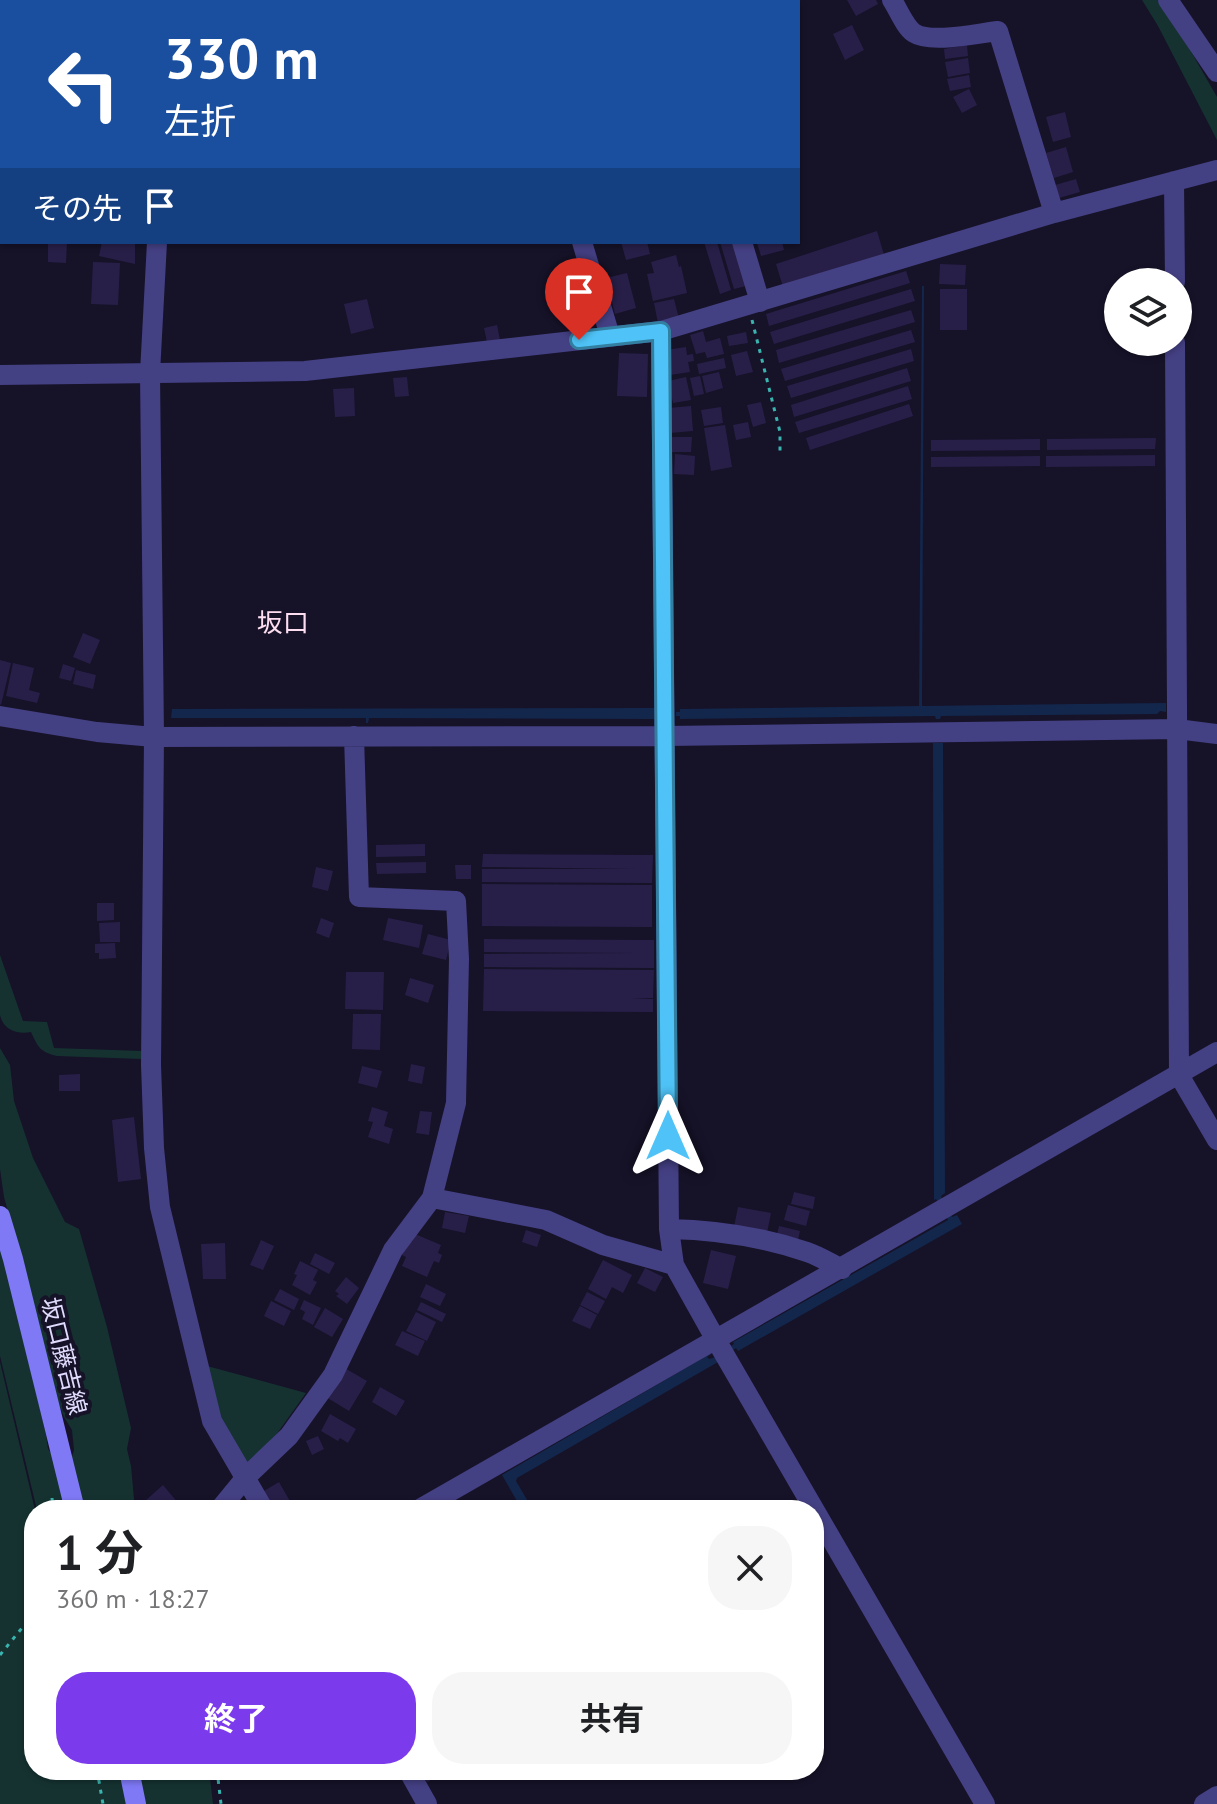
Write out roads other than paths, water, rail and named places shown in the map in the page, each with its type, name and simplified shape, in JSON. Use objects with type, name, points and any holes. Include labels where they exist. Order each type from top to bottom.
[{"type":"main road","name":"坂口藤吉線","points":[[0,1216],[73,1500]]},
{"type":"main road","points":[[131,1780],[136,1804]]},
{"type":"street","points":[[892,0],[912,32],[923,36],[939,38],[998,31],[1054,213]]},
{"type":"street","points":[[1168,0],[1217,72]]},
{"type":"street","points":[[0,375],[305,371],[661,331],[1054,213],[1217,170]]},
{"type":"street","points":[[1174,181],[1175,268]]},
{"type":"street","points":[[157,244],[150,373],[154,737],[151,1065],[154,1148],[160,1207],[212,1421],[259,1500]]},
{"type":"street","points":[[583,244],[610,336]]},
{"type":"street","points":[[742,244],[754,304]]},
{"type":"street","points":[[661,331],[669,1229],[674,1265],[809,1500]]},
{"type":"street","points":[[1175,356],[1179,1075],[1217,1140]]},
{"type":"street","points":[[0,716],[97,732],[154,737],[666,736],[1177,729],[1217,734]]},
{"type":"street","points":[[227,1500],[246,1477],[289,1436],[333,1375],[393,1250],[432,1198],[456,1103],[459,959],[456,901],[359,897],[354,736]]},
{"type":"street","points":[[436,1500],[1217,1052]]},
{"type":"street","points":[[432,1198],[546,1220],[603,1245],[674,1265]]},
{"type":"street","points":[[669,1229],[702,1230],[781,1244],[842,1269]]},
{"type":"street","points":[[824,1526],[985,1804]]},
{"type":"street","points":[[414,1780],[427,1804]]},
{"type":"street","points":[[1204,1804],[1217,1796]]},
{"type":"water","points":[[922,286],[922,706],[1166,703],[1166,712],[941,716],[940,719],[935,716],[680,719],[676,712],[680,709],[919,706]]},
{"type":"water","points":[[654,708],[654,719],[369,718],[366,723],[366,718],[171,718],[172,709]]},
{"type":"water","points":[[933,743],[943,743],[945,1193],[941,1196],[943,1201],[938,1202],[934,1200]]},
{"type":"water","points":[[951,1214],[952,1217],[957,1215],[962,1224],[738,1351],[736,1348],[733,1350],[733,1342],[948,1220],[946,1216]]},
{"type":"water","points":[[709,1352],[711,1354],[707,1357],[716,1357],[718,1362],[517,1478],[527,1500],[516,1500],[502,1475]]},
{"type":"district","name":"坂口","points":[[283,622]]}]
